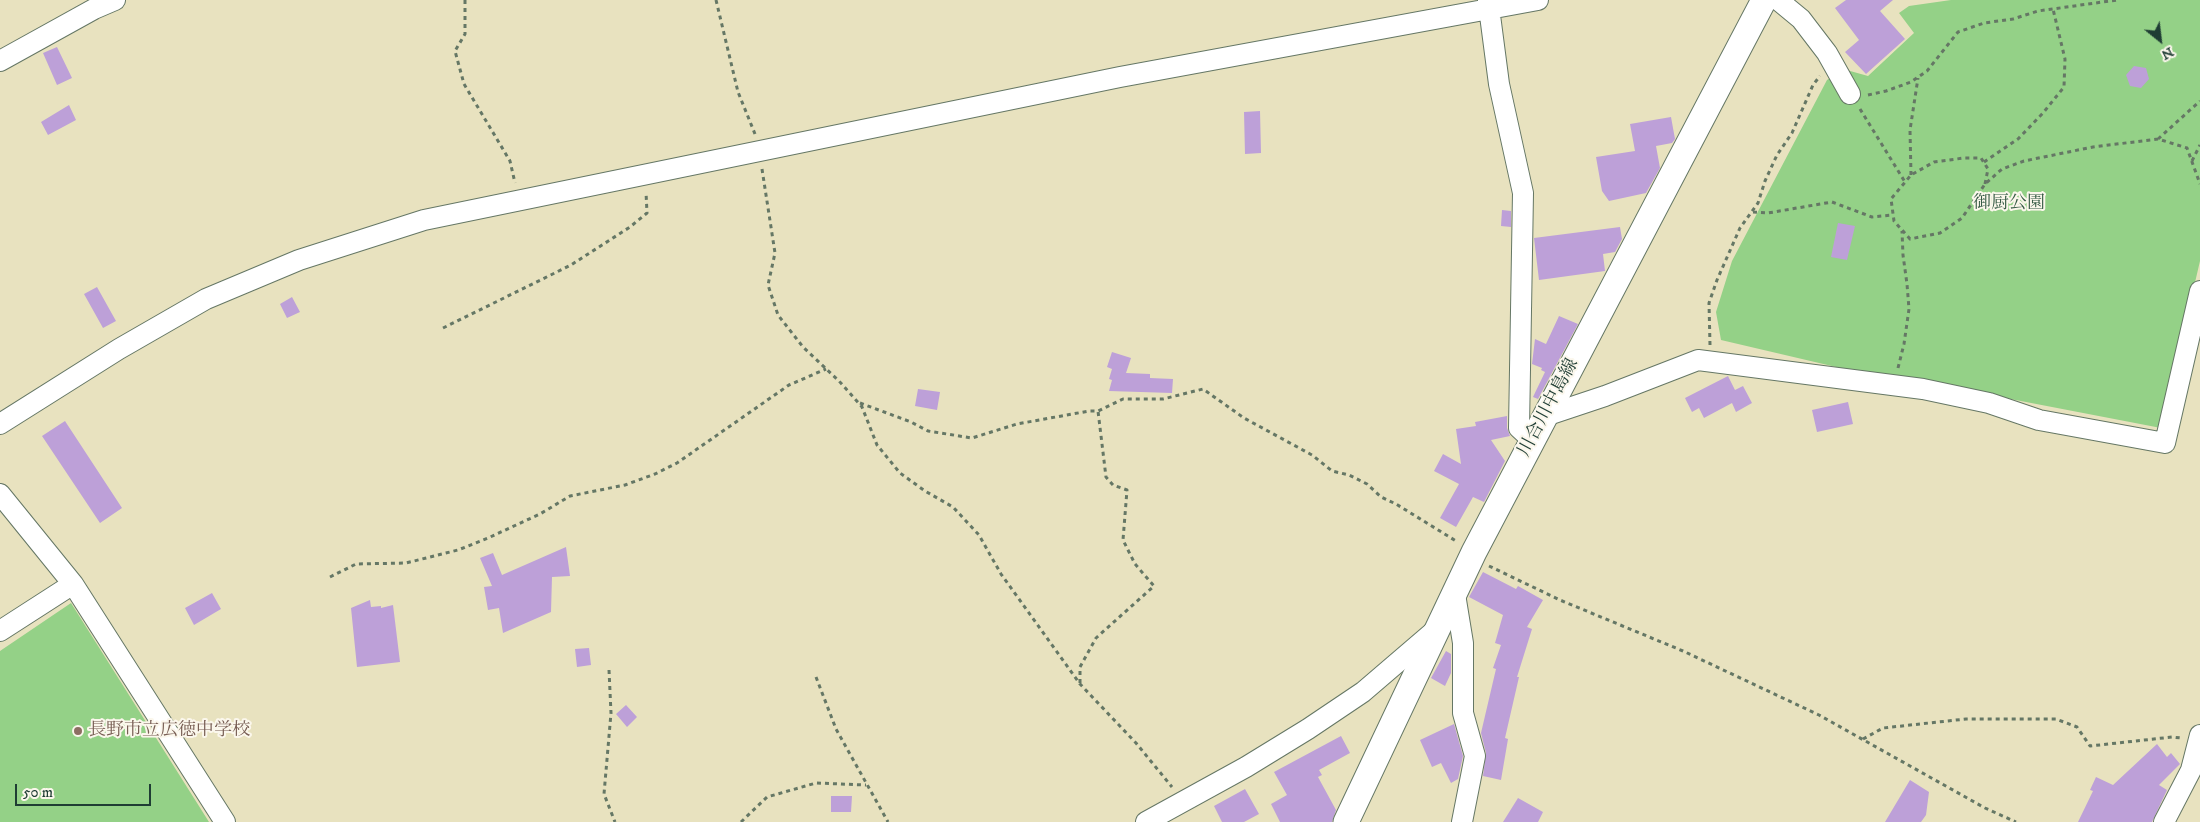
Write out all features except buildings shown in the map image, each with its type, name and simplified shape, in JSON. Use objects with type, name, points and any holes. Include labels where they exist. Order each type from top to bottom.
[{"type":"main road","name":"川合川中島線","points":[[1346,822],[1473,555],[1764,0]]},
{"type":"street","points":[[0,60],[94,9],[115,0]]},
{"type":"street","points":[[0,424],[120,349],[206,299],[299,260],[424,220],[1120,77],[1489,5],[1538,0]]},
{"type":"street","points":[[1778,0],[1801,19],[1831,61],[1850,94]]},
{"type":"street","points":[[1489,5],[1499,84],[1523,193],[1519,428],[1532,440]]},
{"type":"street","points":[[1545,416],[1605,396],[1698,360],[1923,389],[1989,403],[2039,420],[2165,443],[2200,291]]},
{"type":"street","points":[[0,494],[73,584],[226,822]]},
{"type":"street","points":[[0,631],[73,584]]},
{"type":"street","points":[[1455,594],[1463,643],[1463,713],[1475,756],[1462,822]]},
{"type":"street","points":[[1146,822],[1246,767],[1363,692],[1440,625]]},
{"type":"street","points":[[2168,821],[2191,770],[2199,738]]},
{"type":"path","points":[[465,0],[464,34],[455,51],[464,84],[510,161],[519,201]]},
{"type":"path","points":[[716,0],[738,92],[752,124],[760,152],[775,253],[768,285],[778,315],[803,347],[859,403],[877,444],[900,473],[925,491],[953,507],[979,535],[1001,574],[1080,684],[1136,742],[1184,801]]},
{"type":"path","points":[[1850,94],[1868,95],[1911,82],[1944,53],[1958,32],[1984,23],[2013,19],[2053,8],[2117,0]]},
{"type":"path","points":[[1984,162],[2018,139],[2064,87],[2065,59],[2053,8]]},
{"type":"path","points":[[1713,362],[1708,303],[1740,228],[1758,203],[1769,172],[1792,133],[1813,86],[1831,61]]},
{"type":"path","points":[[1911,174],[1910,130],[1918,77]]},
{"type":"path","points":[[1850,94],[1882,141],[1905,182]]},
{"type":"path","points":[[2158,139],[2200,101]]},
{"type":"path","points":[[1985,184],[1988,169],[1981,158],[1934,162],[1911,174],[1892,199],[1894,221],[1910,239],[1940,233],[1962,218],[1985,184],[2002,169],[2024,161],[2093,147],[2158,139],[2187,148],[2200,184]]},
{"type":"path","points":[[2192,161],[2200,145]]},
{"type":"path","points":[[443,328],[571,265],[630,227],[647,213],[648,202],[643,175]]},
{"type":"path","points":[[1753,212],[1768,213],[1832,202],[1872,217],[1894,214]]},
{"type":"path","points":[[1895,386],[1909,309],[1908,284],[1902,254],[1902,230]]},
{"type":"path","points":[[330,577],[356,564],[406,563],[458,550],[540,514],[570,496],[625,485],[655,474],[676,463],[789,385],[826,369]]},
{"type":"path","points":[[859,403],[911,422],[928,431],[972,438],[1017,424],[1098,411],[1123,398],[1163,398],[1203,389],[1244,418],[1312,455],[1332,471],[1368,484],[1380,497],[1396,504],[1473,555],[1560,600],[1683,651],[1819,715],[1985,808],[2016,822]]},
{"type":"path","points":[[1080,684],[1080,667],[1096,638],[1154,586],[1135,564],[1123,540],[1126,490],[1114,486],[1106,477],[1098,411]]},
{"type":"path","points":[[609,670],[611,713],[604,794],[615,822]]},
{"type":"path","points":[[816,677],[836,729],[888,822]]},
{"type":"path","points":[[1863,739],[1883,728],[1966,719],[2056,719],[2077,727],[2090,746],[2172,737],[2199,738]]},
{"type":"path","points":[[741,822],[768,797],[816,783],[866,784]]},
{"type":"green space","name":"御厨公園","points":[[1951,0],[2200,0],[2200,261],[2161,428],[1917,381],[1866,374],[1721,340],[1716,312],[1732,261],[1827,80],[1843,69],[1868,76],[1914,33],[1899,13],[1909,6]]},
{"type":"green space","name":"長野市立広徳中学校","points":[[71,603],[209,822],[0,822],[0,651]]},
{"type":"place","name":"長野市立広徳中学校","points":[[78,731]]}]
